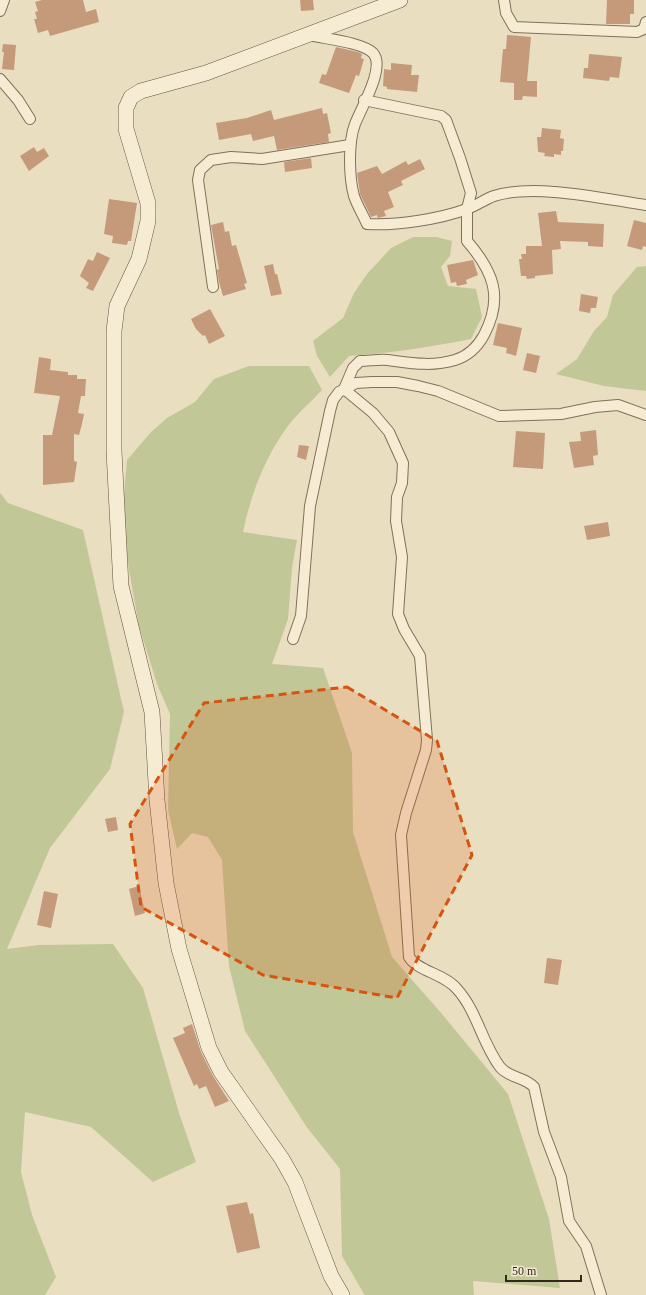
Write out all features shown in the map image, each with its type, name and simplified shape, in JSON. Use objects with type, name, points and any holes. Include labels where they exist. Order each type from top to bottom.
[{"type":"main road","points":[[342,1295],[331,1276],[295,1182],[282,1159],[221,1072],[209,1048],[181,956],[166,883],[157,800],[152,712],[121,586],[114,451],[114,330],[116,306],[139,259],[148,221],[148,202],[126,129],[126,113],[131,97],[141,90],[206,73],[306,34],[400,0]]},
{"type":"street","points":[[0,11],[4,0]]},
{"type":"street","points":[[504,0],[506,13],[514,27],[637,32],[644,28],[646,22]]},
{"type":"street","points":[[306,34],[365,47],[374,54],[378,65],[374,79],[354,125],[350,145],[354,196],[368,224],[385,225],[467,209],[494,196],[534,191],[584,195],[646,205]]},
{"type":"street","points":[[0,79],[18,100],[30,119]]},
{"type":"street","points":[[344,389],[353,368],[360,361],[386,360],[409,364],[434,364],[456,360],[477,347],[492,318],[496,302],[495,292],[481,258],[467,241],[467,209],[471,193],[446,120],[441,116],[364,100]]},
{"type":"street","points":[[214,287],[198,180],[200,170],[211,160],[224,158],[262,159],[350,145]]},
{"type":"street","points":[[293,639],[301,616],[310,506],[333,400],[344,389],[356,383],[397,382],[438,391],[499,416],[561,414],[595,406],[618,405],[646,414]]},
{"type":"street","points":[[344,389],[373,413],[389,432],[403,463],[402,483],[397,498],[396,521],[402,557],[398,614],[404,630],[420,656],[427,740],[426,750],[406,813],[401,835],[409,958],[414,964],[448,980],[457,988],[472,1010],[482,1035],[500,1067],[506,1073],[530,1083],[534,1087],[544,1132],[561,1176],[569,1221],[586,1246],[601,1295]]},
{"type":"highlighted area","points":[[347,687],[437,741],[472,855],[397,998],[263,975],[141,907],[130,824],[204,703]]},
{"type":"green space","points":[[413,237],[436,237],[452,241],[450,256],[441,267],[448,286],[476,289],[482,317],[471,339],[441,345],[349,356],[330,377],[317,356],[313,341],[343,318],[354,293],[367,274],[391,248]]},
{"type":"green space","points":[[646,266],[646,391],[604,386],[556,374],[577,359],[594,331],[607,317],[613,295],[637,267]]},
{"type":"green space","points":[[249,366],[309,366],[322,390],[291,422],[269,456],[253,493],[243,532],[297,540],[292,568],[288,619],[272,664],[323,668],[352,753],[353,832],[392,957],[442,1014],[508,1094],[549,1219],[560,1288],[473,1281],[474,1295],[364,1294],[342,1256],[340,1169],[306,1126],[245,1031],[229,966],[222,860],[208,837],[192,833],[177,849],[168,810],[170,714],[157,684],[139,626],[128,564],[123,506],[127,460],[151,432],[167,418],[195,402],[214,379]]},
{"type":"green space","points":[[0,493],[8,503],[83,530],[124,712],[110,769],[50,848],[7,949],[39,945],[113,944],[143,988],[179,1113],[196,1162],[153,1182],[91,1127],[25,1112],[21,1172],[32,1215],[56,1277],[45,1295],[0,1295]]},
{"type":"building","points":[[42,0],[83,0],[86,12],[96,9],[99,22],[50,36],[48,30],[38,33],[34,19],[37,19],[35,12],[38,11],[35,2]]},
{"type":"building","points":[[300,0],[313,0],[314,10],[301,11]]},
{"type":"building","points":[[607,0],[634,0],[634,14],[630,14],[630,24],[606,24]]},
{"type":"building","points":[[507,35],[531,37],[527,81],[537,81],[537,97],[523,96],[522,100],[514,100],[514,83],[500,82],[503,49],[506,49]]},
{"type":"building","points":[[3,44],[16,45],[14,70],[2,69],[4,52],[2,52]]},
{"type":"building","points":[[336,47],[358,52],[362,54],[361,58],[364,59],[359,76],[356,75],[349,93],[319,83],[322,74],[326,75]]},
{"type":"building","points":[[589,54],[622,57],[619,78],[610,77],[609,81],[583,78],[584,68],[588,68]]},
{"type":"building","points":[[391,63],[412,65],[411,75],[419,75],[417,92],[387,89],[387,87],[383,86],[384,69],[391,70]]},
{"type":"building","points":[[322,108],[323,114],[327,113],[331,133],[328,134],[329,142],[277,150],[274,136],[253,141],[251,134],[219,140],[216,123],[247,118],[271,110],[274,120]]},
{"type":"building","points":[[542,128],[561,130],[560,138],[564,139],[563,151],[561,151],[561,155],[554,154],[554,157],[544,156],[545,153],[538,152],[537,137],[541,137]]},
{"type":"building","points":[[34,147],[37,152],[44,148],[49,156],[29,171],[20,156]]},
{"type":"building","points":[[311,158],[312,168],[285,172],[284,162]]},
{"type":"building","points":[[420,159],[425,169],[401,181],[403,185],[388,192],[394,207],[384,211],[386,216],[378,218],[377,215],[371,217],[360,194],[357,173],[377,166],[382,174],[406,161],[408,165]]},
{"type":"building","points":[[109,199],[137,203],[131,241],[128,241],[127,245],[112,243],[113,236],[104,234]]},
{"type":"building","points":[[556,211],[558,222],[604,224],[603,247],[588,246],[588,242],[560,241],[561,249],[552,250],[553,274],[535,276],[535,278],[527,279],[526,276],[521,276],[519,259],[522,259],[521,254],[526,254],[526,246],[542,246],[538,213]]},
{"type":"building","points":[[634,220],[646,223],[646,247],[643,246],[642,250],[627,246]]},
{"type":"building","points":[[223,222],[225,232],[229,231],[232,246],[236,245],[247,283],[244,284],[246,289],[223,296],[219,282],[217,270],[219,269],[211,225]]},
{"type":"building","points":[[97,252],[110,258],[93,291],[86,288],[89,283],[80,276],[88,259],[93,261]]},
{"type":"building","points":[[473,260],[478,275],[466,280],[467,284],[457,286],[456,282],[451,283],[447,265]]},
{"type":"building","points":[[273,264],[282,294],[271,296],[264,266]]},
{"type":"building","points":[[581,294],[598,297],[596,308],[591,308],[590,313],[579,311]]},
{"type":"building","points":[[210,309],[225,336],[209,344],[205,335],[203,336],[196,329],[191,319]]},
{"type":"building","points":[[498,323],[522,328],[516,356],[506,353],[507,348],[493,345]]},
{"type":"building","points":[[527,353],[540,356],[536,373],[523,370]]},
{"type":"building","points":[[39,357],[51,359],[50,370],[68,372],[68,375],[77,375],[77,379],[86,379],[85,396],[81,396],[78,413],[84,414],[82,424],[79,435],[74,434],[74,461],[77,462],[74,482],[43,485],[43,435],[52,435],[60,396],[34,393]]},
{"type":"building","points":[[596,430],[598,455],[593,456],[594,465],[574,468],[569,442],[581,441],[580,432]]},
{"type":"building","points":[[516,431],[545,433],[543,469],[513,467]]},
{"type":"building","points":[[299,445],[309,446],[306,460],[297,457]]},
{"type":"building","points":[[608,522],[610,536],[587,540],[584,526]]},
{"type":"building","points":[[116,817],[118,830],[108,832],[105,819]]},
{"type":"building","points":[[139,886],[145,913],[135,916],[129,889]]},
{"type":"building","points":[[44,891],[58,894],[51,928],[37,925]]},
{"type":"building","points":[[547,958],[562,960],[558,985],[544,983]]},
{"type":"building","points":[[192,1024],[201,1052],[213,1076],[229,1101],[215,1107],[206,1086],[199,1089],[197,1084],[194,1086],[173,1038],[185,1033],[183,1028]]},
{"type":"building","points":[[247,1202],[250,1214],[253,1213],[260,1248],[237,1253],[226,1206]]}]
